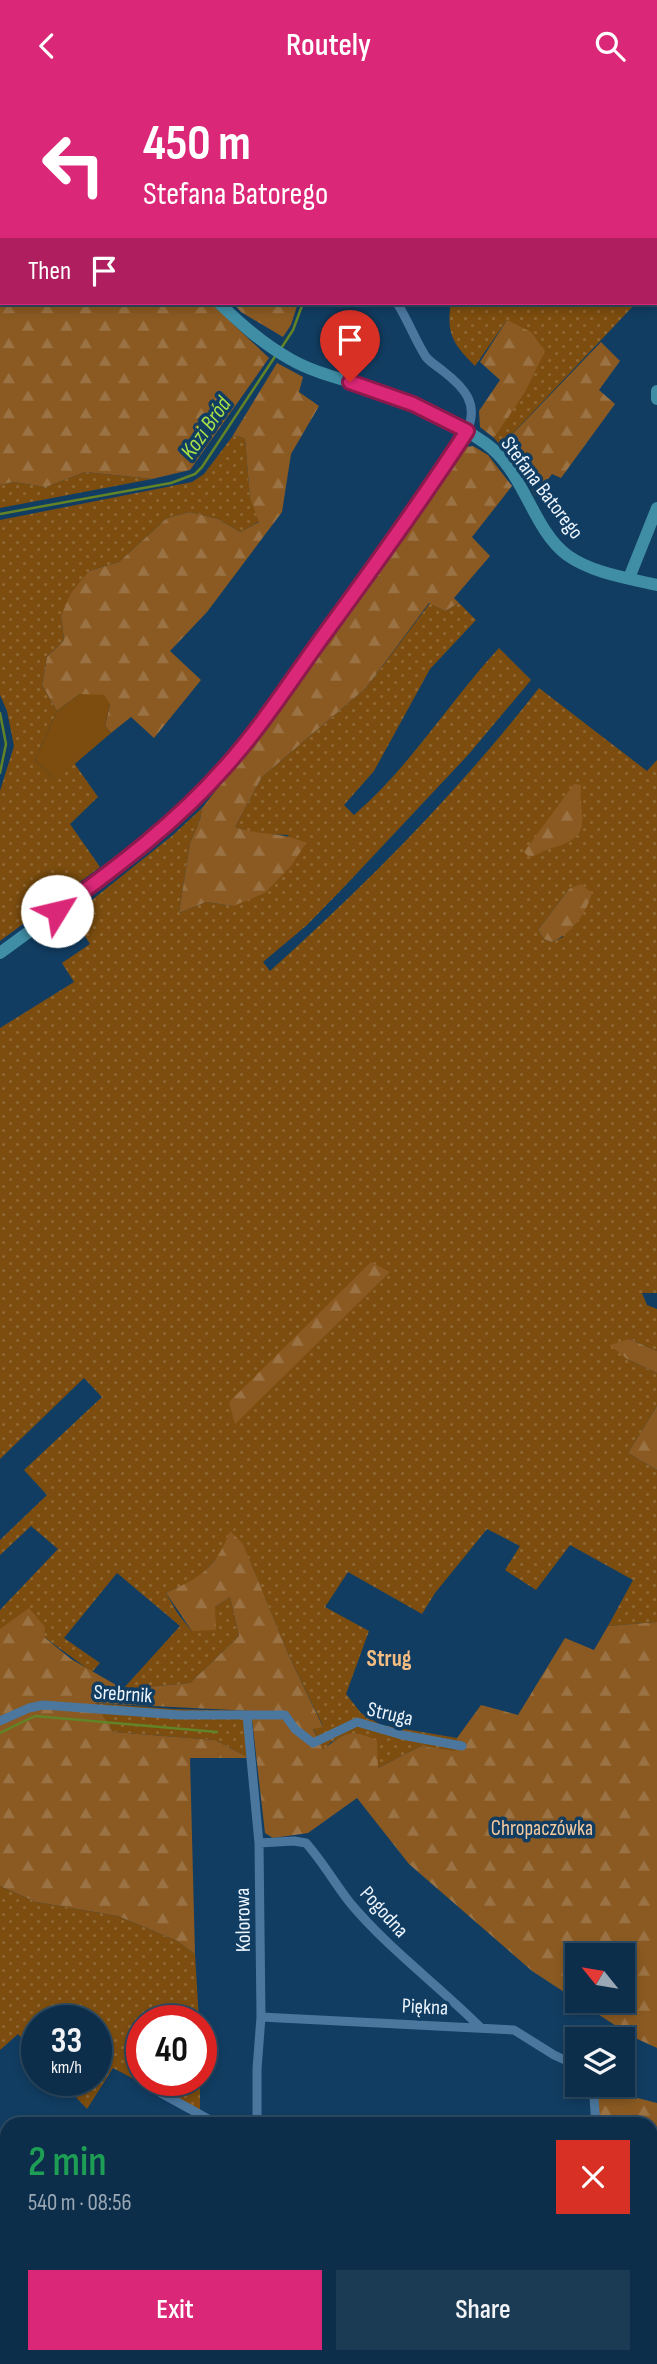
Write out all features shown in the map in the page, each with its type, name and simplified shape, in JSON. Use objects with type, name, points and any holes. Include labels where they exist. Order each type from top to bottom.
[{"type":"street","name":"Stefana Batorego","points":[[221,305],[268,346],[291,360],[390,395],[467,431],[487,444],[504,461],[531,502],[543,527],[563,551],[596,569],[657,585]]},
{"type":"street","points":[[0,953],[127,859],[225,767],[256,730],[386,550],[467,431],[473,419],[470,401],[457,383],[428,360],[398,305]]},
{"type":"street","points":[[657,391],[657,399]]},
{"type":"street","points":[[629,578],[657,508]]},
{"type":"street","name":"Srebrnik","points":[[0,1721],[43,1705],[179,1715],[285,1715]]},
{"type":"street","name":"Struga","points":[[285,1715],[295,1729],[313,1743],[357,1722],[402,1735],[462,1746]]},
{"type":"street","name":"Kolorowa","points":[[247,1716],[259,1843],[261,2017],[257,2117]]},
{"type":"street","name":"Pogodna","points":[[259,1843],[306,1843],[351,1903],[402,1958],[461,2007],[480,2027]]},
{"type":"street","name":"Piękna","points":[[261,2017],[514,2030],[565,2060]]},
{"type":"street","points":[[166,2096],[204,2117]]},
{"type":"street","points":[[594,2097],[595,2117]]},
{"type":"shaded area","points":[[451,305],[634,305],[501,446],[494,438],[532,377],[507,320],[475,366],[456,345],[450,323]]},
{"type":"shaded area","points":[[232,437],[245,439],[250,497],[260,521],[240,532],[218,519],[190,512],[167,518],[119,562],[89,571],[61,616],[64,640],[47,657],[42,685],[57,711],[35,760],[55,779],[74,763],[98,797],[70,824],[100,867],[0,941],[0,791],[14,746],[7,711],[0,695],[0,520],[192,482],[204,474]]},
{"type":"shaded area","points":[[85,472],[152,479],[0,508],[0,485],[13,482],[46,487]]},
{"type":"shaded area","points":[[430,603],[445,611],[459,603],[476,620],[430,669],[374,771],[344,805],[354,815],[393,776],[499,648],[531,680],[468,755],[344,887],[307,925],[263,962],[270,971],[342,905],[411,836],[477,763],[539,688],[647,771],[657,760],[657,1293],[642,1293],[647,1305],[657,1309],[657,1351],[629,1339],[627,1359],[657,1373],[657,1406],[628,1453],[657,1470],[657,1622],[608,1626],[633,1580],[570,1545],[536,1590],[505,1570],[520,1546],[487,1529],[435,1593],[422,1614],[348,1572],[325,1607],[369,1631],[346,1694],[361,1713],[381,1725],[457,1738],[455,1752],[421,1746],[378,1768],[347,1734],[331,1742],[323,1751],[313,1728],[323,1726],[289,1656],[243,1545],[230,1532],[221,1553],[199,1578],[166,1593],[192,1631],[215,1607],[230,1597],[239,1636],[190,1683],[123,1689],[180,1626],[117,1573],[64,1638],[100,1663],[92,1672],[44,1637],[0,1629],[0,1610],[58,1549],[31,1526],[0,1555],[0,1540],[47,1495],[24,1470],[102,1397],[84,1378],[0,1459],[0,1028],[74,982],[62,963],[90,944],[72,916],[173,835],[202,808],[190,843],[179,913],[206,902],[233,906],[289,835],[258,834],[235,827],[262,777],[366,688]],"holes":[[[569,889],[563,937],[552,942],[544,939],[538,930]]]},
{"type":"shaded area","points":[[80,694],[104,695],[110,704],[105,726],[111,733],[56,780],[35,760],[57,711]]},
{"type":"shaded area","points":[[94,1703],[251,1711],[249,1758],[215,1740],[113,1732]]},
{"type":"shaded area","points":[[0,1886],[36,1902],[118,1916],[177,1941],[195,1954],[198,2005],[126,2005],[126,2075],[112,2070],[112,2005],[21,2005],[21,2037],[18,2034],[0,2050]]},
{"type":"shaded area","points":[[75,2096],[95,2096],[87,2109]]},
{"type":"shaded area","points":[[166,2096],[200,2096],[200,2114]]},
{"type":"green space","points":[[0,305],[213,305],[269,358],[190,470],[152,479],[85,472],[46,487],[13,482],[0,485]]},
{"type":"green space","points":[[235,305],[297,305],[291,325],[283,337],[241,312]]},
{"type":"green space","points":[[507,320],[531,332],[545,351],[525,392],[494,438],[480,427],[479,411],[500,380],[480,362]]},
{"type":"green space","points":[[601,342],[620,361],[599,390],[615,404],[561,478],[552,474],[535,496],[527,479],[501,446]]},
{"type":"green space","points":[[277,363],[303,377],[299,392],[319,406],[291,454],[282,512],[207,612],[170,651],[201,680],[154,738],[131,717],[111,733],[105,726],[110,704],[80,694],[57,711],[42,685],[47,657],[64,640],[61,616],[71,593],[89,571],[119,562],[167,518],[190,512],[218,519],[240,532],[259,522],[250,498],[245,439],[232,437]]},
{"type":"green space","points":[[473,446],[488,455],[512,486],[472,537],[490,556],[454,598],[459,603],[445,611],[429,603],[366,688],[262,777],[235,827],[306,843],[291,866],[265,893],[233,906],[206,902],[179,913],[190,843],[202,808],[272,719],[458,456],[466,447]]},
{"type":"green space","points":[[574,784],[581,785],[582,825],[579,832],[564,844],[529,857],[524,852]]},
{"type":"green space","points":[[581,884],[592,893],[582,915],[572,928],[559,938],[552,942],[544,939],[538,930],[569,889]]},
{"type":"green space","points":[[371,1262],[390,1272],[235,1424],[229,1402]]},
{"type":"green space","points":[[629,1339],[657,1351],[657,1373],[627,1359],[610,1345]]},
{"type":"green space","points":[[657,1406],[657,1470],[628,1453]]},
{"type":"green space","name":"Chropaczówka","points":[[230,1531],[243,1544],[289,1656],[323,1727],[313,1729],[323,1750],[343,1736],[361,1734],[377,1741],[378,1768],[421,1746],[455,1751],[457,1738],[481,1705],[518,1715],[565,1638],[594,1650],[608,1626],[657,1622],[657,2048],[635,2038],[635,2027],[618,2027],[596,2013],[635,2013],[635,1943],[565,1943],[565,1993],[532,1971],[409,1864],[357,1798],[308,1833],[273,1838],[265,1833],[251,1711],[95,1703],[113,1732],[215,1740],[249,1758],[190,1758],[195,1954],[177,1941],[118,1916],[36,1902],[0,1886],[0,1629],[29,1608],[45,1627],[44,1637],[71,1659],[123,1689],[190,1683],[239,1636],[230,1597],[215,1607],[216,1630],[192,1631],[166,1593],[198,1576],[219,1554]]},
{"type":"green space","points":[[591,2097],[634,2097],[657,2103],[657,2117],[592,2117]]},
{"type":"waterway","name":"Kozi Bród","points":[[280,350],[293,330],[302,305]]},
{"type":"waterway","name":"Kozi Bród","points":[[0,514],[171,483],[195,474],[276,355]]},
{"type":"waterway","name":"Kozi Bród","points":[[0,713],[6,744],[0,773]]},
{"type":"waterway","points":[[0,1733],[35,1716],[217,1732]]},
{"type":"district","name":"Strug","points":[[389,1659]]},
{"type":"route","points":[[57,911],[127,859],[225,767],[256,730],[386,550],[467,431],[413,404],[350,382]]}]
